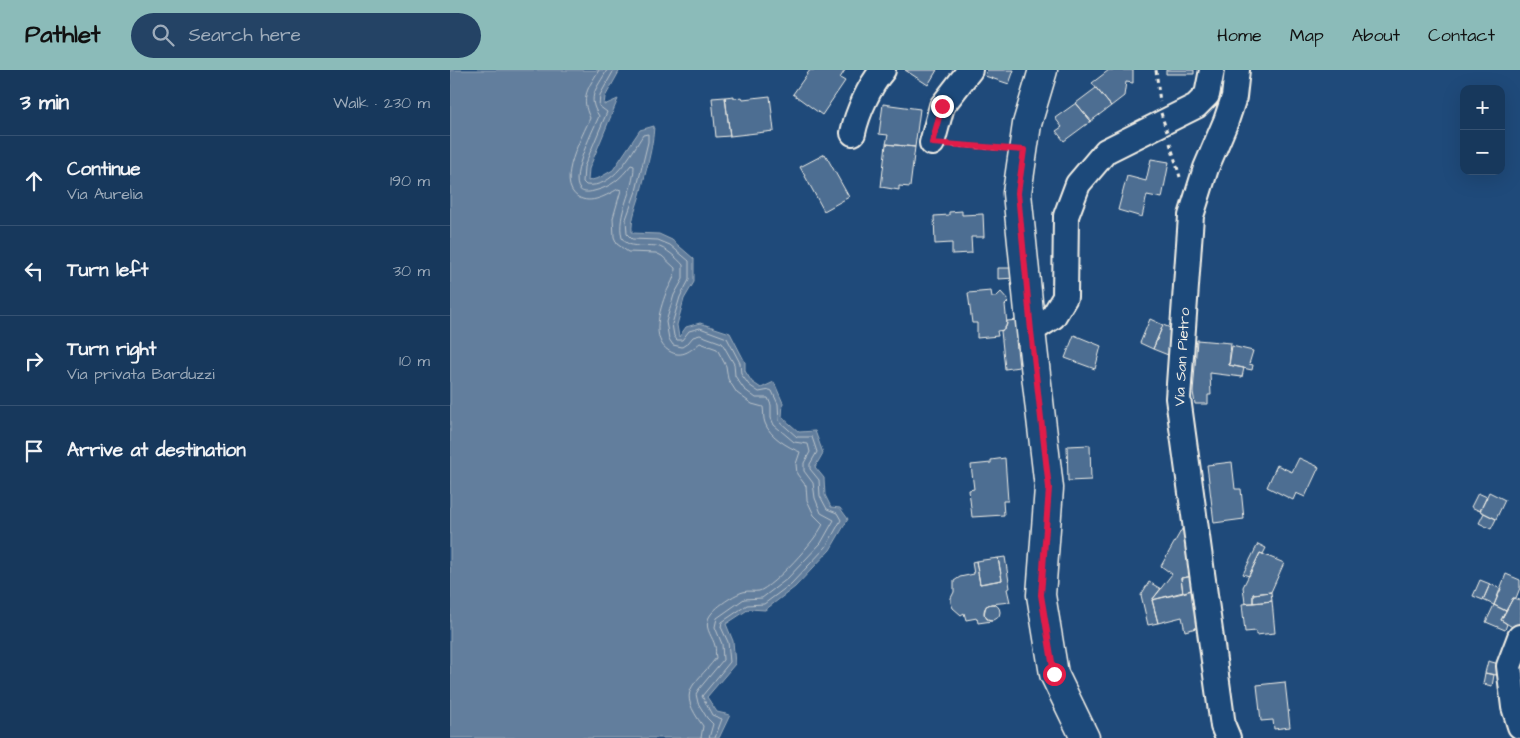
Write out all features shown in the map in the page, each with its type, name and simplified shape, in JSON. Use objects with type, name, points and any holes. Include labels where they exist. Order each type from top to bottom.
[{"type":"main road","points":[[1044,70],[1028,124],[1018,193],[1049,488],[1041,595],[1054,674],[1085,738]]},
{"type":"street","points":[[869,70],[848,122],[855,122],[883,70]]},
{"type":"street","points":[[932,143],[942,106],[970,70]]},
{"type":"street","points":[[1031,331],[1053,317],[1065,297],[1066,216],[1078,184],[1106,151],[1196,106],[1207,95],[1212,70]]},
{"type":"street","name":"Via San Pietro","points":[[1228,738],[1224,726],[1178,398],[1191,216],[1206,168],[1234,97],[1237,70]]},
{"type":"street","points":[[1520,638],[1509,666],[1514,707],[1520,726]]},
{"type":"path","points":[[1156,70],[1161,113],[1167,132]]},
{"type":"path","points":[[1170,142],[1181,179]]},
{"type":"path","points":[[932,143],[1024,150]]},
{"type":"water","points":[[450,70],[620,70],[605,97],[604,105],[618,99],[589,169],[588,181],[599,178],[613,170],[640,130],[654,126],[649,159],[633,217],[632,233],[659,234],[672,240],[694,259],[694,282],[684,299],[677,325],[679,337],[686,327],[700,323],[730,333],[745,362],[745,371],[752,382],[761,388],[774,382],[783,403],[782,417],[799,432],[815,431],[823,453],[815,467],[824,478],[825,495],[831,507],[840,508],[848,519],[830,550],[795,587],[765,610],[749,609],[726,624],[733,641],[735,664],[707,697],[717,712],[730,715],[719,738],[450,738]]},
{"type":"building","points":[[810,70],[845,70],[840,78],[845,81],[822,115],[793,94]]},
{"type":"building","points":[[905,70],[937,70],[928,85]]},
{"type":"building","points":[[987,70],[1014,70],[1009,84],[985,76]]},
{"type":"building","points":[[1109,70],[1133,70],[1133,83],[1126,82],[1124,96],[1111,106],[1092,83]]},
{"type":"building","points":[[1166,70],[1194,70],[1194,74],[1166,74]]},
{"type":"building","points":[[1096,88],[1111,106],[1091,121],[1076,103]]},
{"type":"building","points":[[734,96],[734,98],[742,97],[743,99],[770,96],[774,131],[730,136],[725,97]]},
{"type":"building","points":[[725,97],[730,136],[716,137],[712,98]]},
{"type":"building","points":[[1076,103],[1091,121],[1064,141],[1056,131],[1062,127],[1055,118]]},
{"type":"building","points":[[883,104],[920,109],[915,147],[886,144],[888,135],[879,134]]},
{"type":"building","points":[[886,144],[915,147],[910,187],[899,186],[899,190],[881,187]]},
{"type":"building","points":[[825,154],[849,197],[824,211],[800,167]]},
{"type":"building","points":[[1151,159],[1169,162],[1162,198],[1147,195],[1142,217],[1118,210],[1127,176],[1146,181]]},
{"type":"building","points":[[962,211],[962,215],[983,214],[984,237],[971,237],[972,253],[952,254],[952,243],[935,244],[934,216],[949,215],[949,212]]},
{"type":"building","points":[[998,268],[1015,268],[1015,278],[998,279]]},
{"type":"building","points":[[991,291],[992,297],[996,297],[1001,292],[1009,301],[1005,305],[1007,324],[1004,330],[997,331],[998,336],[977,338],[977,323],[972,323],[968,293]]},
{"type":"building","points":[[1150,319],[1163,325],[1153,349],[1140,343]]},
{"type":"building","points":[[1018,320],[1020,340],[1016,340],[1019,367],[1005,369],[1001,331],[1006,327],[1007,321]]},
{"type":"building","points":[[1163,325],[1178,331],[1168,355],[1153,349]]},
{"type":"building","points":[[1074,335],[1101,346],[1095,369],[1065,358]]},
{"type":"building","points":[[1197,340],[1231,343],[1229,365],[1244,368],[1242,377],[1210,373],[1211,395],[1208,395],[1208,404],[1195,404],[1193,392]]},
{"type":"building","points":[[1232,346],[1253,351],[1249,364],[1253,365],[1252,370],[1229,365]]},
{"type":"building","points":[[1090,445],[1091,480],[1068,481],[1067,446]]},
{"type":"building","points":[[1005,458],[1008,501],[1003,501],[1004,515],[972,517],[969,490],[974,489],[971,465],[991,463],[991,460]]},
{"type":"building","points":[[1299,458],[1319,467],[1305,497],[1296,493],[1293,500],[1267,487],[1277,465],[1292,472]]},
{"type":"building","points":[[1232,462],[1235,489],[1241,489],[1244,519],[1214,523],[1207,465]]},
{"type":"building","points":[[1489,492],[1505,500],[1496,519],[1480,511]]},
{"type":"building","points":[[1478,493],[1487,497],[1480,511],[1471,507]]},
{"type":"building","points":[[1484,513],[1496,519],[1491,529],[1479,523]]},
{"type":"building","points":[[1186,522],[1194,576],[1181,578],[1183,593],[1152,600],[1172,574],[1161,566]]},
{"type":"building","points":[[1258,544],[1266,548],[1263,554],[1260,553],[1249,576],[1243,574]]},
{"type":"building","points":[[1260,553],[1284,563],[1271,592],[1253,594],[1253,603],[1245,603],[1243,587]]},
{"type":"building","points":[[1005,557],[1010,588],[1007,589],[1010,602],[986,606],[984,614],[987,619],[992,621],[978,623],[977,618],[966,620],[964,613],[961,615],[953,608],[951,603],[954,581],[960,577],[974,574],[972,562],[976,561],[980,584],[1002,580],[998,558]]},
{"type":"building","points":[[998,558],[1002,580],[980,584],[976,561]]},
{"type":"building","points":[[1506,574],[1520,580],[1520,588],[1516,598],[1513,598],[1506,611],[1494,605]]},
{"type":"building","points":[[1194,576],[1195,589],[1183,593],[1181,578]]},
{"type":"building","points":[[1480,580],[1490,584],[1483,600],[1473,596]]},
{"type":"building","points":[[1149,582],[1161,589],[1152,600],[1158,623],[1148,625],[1141,595]]},
{"type":"building","points":[[1490,584],[1501,589],[1494,605],[1483,600]]},
{"type":"building","points":[[1195,589],[1204,626],[1185,631],[1182,617],[1158,623],[1152,600]]},
{"type":"building","points":[[1271,592],[1272,601],[1253,603],[1253,594]]},
{"type":"building","points":[[1513,598],[1520,600],[1520,622],[1517,630],[1501,620]]},
{"type":"building","points":[[1272,601],[1275,633],[1256,635],[1256,631],[1245,632],[1242,604]]},
{"type":"building","points":[[989,604],[995,604],[1000,609],[998,618],[989,620],[984,615],[984,609]]},
{"type":"building","points":[[1494,605],[1506,611],[1501,620],[1507,624],[1505,630],[1486,622]]},
{"type":"building","points":[[1488,661],[1499,664],[1496,675],[1485,673]]},
{"type":"building","points":[[1485,673],[1494,675],[1492,686],[1483,684]]},
{"type":"building","points":[[1285,682],[1290,727],[1274,729],[1273,720],[1261,721],[1257,685]]},
{"type":"route","points":[[942,106],[932,143],[1024,150],[1018,193],[1049,488],[1041,595],[1054,674]]}]
